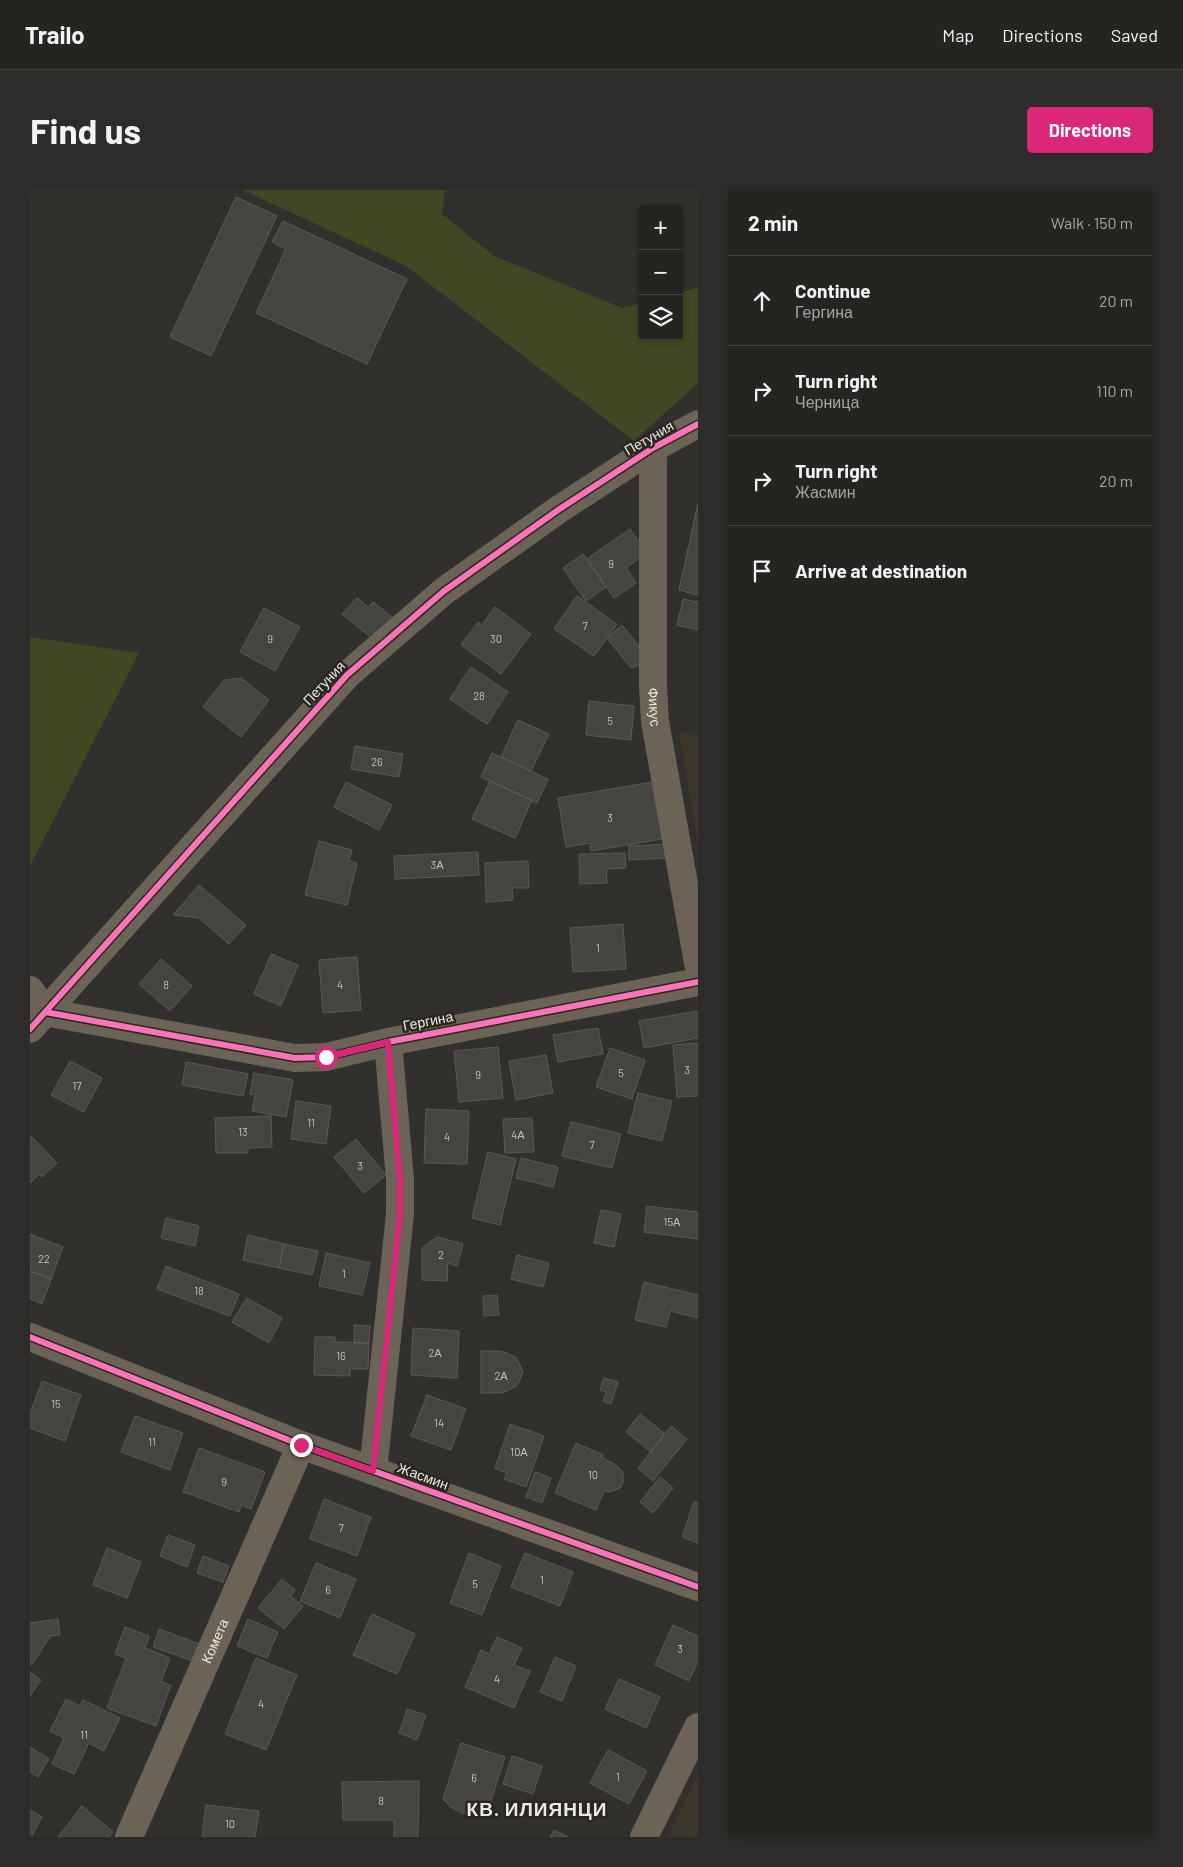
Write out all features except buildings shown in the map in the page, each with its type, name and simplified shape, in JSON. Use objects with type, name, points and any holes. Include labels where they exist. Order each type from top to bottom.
[{"type":"street","name":"Петуния","points":[[38,1021],[347,675],[444,591],[558,510],[653,448],[698,424]]},
{"type":"street","name":"Фикус","points":[[653,448],[653,687],[655,721],[698,963]]},
{"type":"street","name":"Гергина","points":[[38,1021],[295,1058],[326,1057],[388,1042],[698,982]]},
{"type":"street","points":[[30,990],[38,1021]]},
{"type":"street","points":[[373,1471],[400,1214],[400,1179],[388,1042]]},
{"type":"street","name":"Жасмин","points":[[30,1337],[301,1445],[698,1587]]},
{"type":"street","name":"Комета","points":[[129,1837],[301,1445]]},
{"type":"street","points":[[644,1837],[698,1727]]},
{"type":"shaded area","points":[[679,732],[698,736],[698,842]]},
{"type":"shaded area","points":[[698,1776],[698,1837],[668,1837]]},
{"type":"green space","points":[[243,190],[445,190],[442,214],[494,256],[622,308],[638,304],[638,340],[683,340],[683,292],[698,287],[698,383],[634,441],[406,266]]},
{"type":"green space","points":[[30,637],[139,653],[30,866]]},
{"type":"cycle path","points":[[30,1029],[347,675],[444,591],[558,510],[653,448],[698,424]]},
{"type":"cycle path","points":[[45,1012],[295,1058],[326,1057],[388,1042],[698,982]]},
{"type":"cycle path","points":[[30,1337],[301,1445],[698,1587]]},
{"type":"district","name":"КВ. ИЛИЯНЦИ","points":[[537,1809]]},
{"type":"route","points":[[301,1445],[373,1471],[400,1214],[400,1179],[395,1106],[388,1042],[326,1057]]}]
